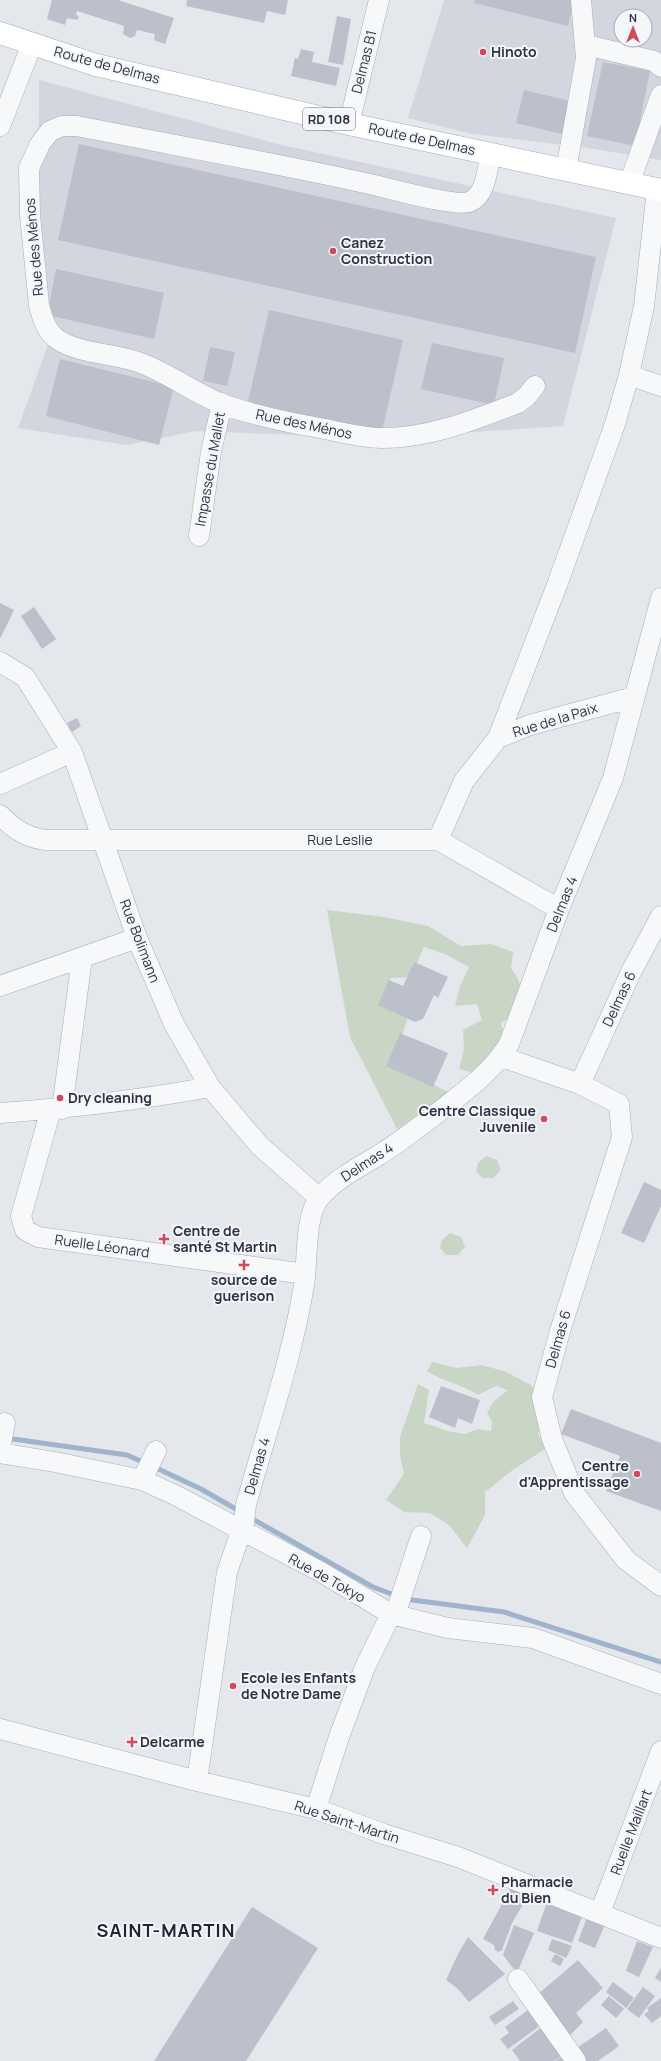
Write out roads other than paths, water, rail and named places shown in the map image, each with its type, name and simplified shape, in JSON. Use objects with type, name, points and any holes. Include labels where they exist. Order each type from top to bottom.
[{"type":"main road","name":"Route de Delmas","points":[[0,33],[96,65],[348,124],[659,190]]},
{"type":"street","name":"Delmas B1","points":[[348,124],[379,0]]},
{"type":"street","points":[[369,40],[392,0]]},
{"type":"street","points":[[566,170],[586,58],[581,0]]},
{"type":"street","points":[[0,126],[32,44]]},
{"type":"street","points":[[586,45],[654,61],[661,67]]},
{"type":"street","points":[[629,184],[661,95]]},
{"type":"street","name":"Rue des Ménos","points":[[491,154],[482,189],[477,197],[469,202],[454,203],[364,182],[77,126],[62,126],[50,131],[40,144],[28,168],[35,274],[42,318],[57,338],[73,346],[136,361],[222,403],[276,420],[379,438],[407,438],[437,432],[518,403],[527,396],[535,386]]},
{"type":"street","points":[[498,738],[557,585],[615,424],[644,306],[659,190]]},
{"type":"street","points":[[628,375],[661,386]]},
{"type":"street","name":"Impasse du Mallet","points":[[199,536],[211,452],[222,403]]},
{"type":"street","name":"Delmas 4","points":[[197,1781],[227,1572],[244,1519],[293,1342],[305,1274],[310,1222],[319,1198],[339,1180],[407,1137],[482,1078],[502,1057],[509,1044],[559,909],[613,778],[661,598]]},
{"type":"street","name":"Rue Bolimann","points":[[0,662],[25,677],[72,752],[137,938],[174,1024],[210,1087],[259,1145],[319,1198]]},
{"type":"street","name":"Rue de la Paix","points":[[438,840],[464,781],[498,738],[530,725],[634,697]]},
{"type":"street","points":[[0,784],[72,752]]},
{"type":"street","name":"Rue Leslie","points":[[0,815],[20,833],[32,838],[45,840],[438,840],[559,909]]},
{"type":"street","name":"Delmas 6","points":[[580,1084],[658,926]]},
{"type":"street","points":[[0,986],[137,938]]},
{"type":"street","name":"Ruelle Léonard","points":[[82,958],[57,1109],[21,1216],[25,1230],[38,1237],[305,1274]]},
{"type":"street","name":"Delmas 6","points":[[502,1057],[580,1084],[619,1104],[622,1137],[560,1331],[542,1397],[552,1438],[574,1493],[626,1560],[661,1586]]},
{"type":"street","points":[[0,1113],[57,1109],[141,1100],[210,1087]]},
{"type":"street","points":[[0,1447],[5,1423]]},
{"type":"street","points":[[143,1476],[156,1451]]},
{"type":"street","name":"Rue de Tokyo","points":[[0,1453],[143,1476],[175,1495],[244,1519],[321,1572],[394,1612],[448,1628],[533,1638],[661,1684]]},
{"type":"street","points":[[316,1809],[339,1736],[365,1667],[394,1612],[408,1579],[421,1536]]},
{"type":"street","name":"Rue Saint-Martin","points":[[0,1729],[197,1781],[316,1809],[384,1834],[458,1857],[661,1938]]},
{"type":"street","name":"Ruelle Maillart","points":[[600,1913],[661,1751]]},
{"type":"street","points":[[518,1979],[576,2061]]},
{"type":"waterway","points":[[6,1438],[127,1455],[145,1463]]},
{"type":"waterway","points":[[152,1466],[201,1489],[241,1512]]},
{"type":"waterway","points":[[249,1517],[373,1587],[397,1596]]},
{"type":"waterway","points":[[405,1599],[504,1612],[661,1662]]},
{"type":"place","name":"Hinoto","points":[[483,52]]},
{"type":"place","name":"Canez Construction","points":[[333,251]]},
{"type":"place","name":"Dry cleaning","points":[[60,1098]]},
{"type":"place","name":"Centre Classique Juvenile","points":[[544,1119]]},
{"type":"place","name":"Centre de santé St Martin","points":[[164,1239]]},
{"type":"place","name":"source de guerison","points":[[244,1265]]},
{"type":"place","name":"Centre d'Apprentissage","points":[[637,1474]]},
{"type":"place","name":"Ecole les Enfants de Notre Dame","points":[[233,1686]]},
{"type":"place","name":"Delcarme","points":[[132,1742]]},
{"type":"place","name":"Pharmacie du Bien","points":[[493,1890]]},
{"type":"district","name":"SAINT-MARTIN","points":[[166,1931]]}]
